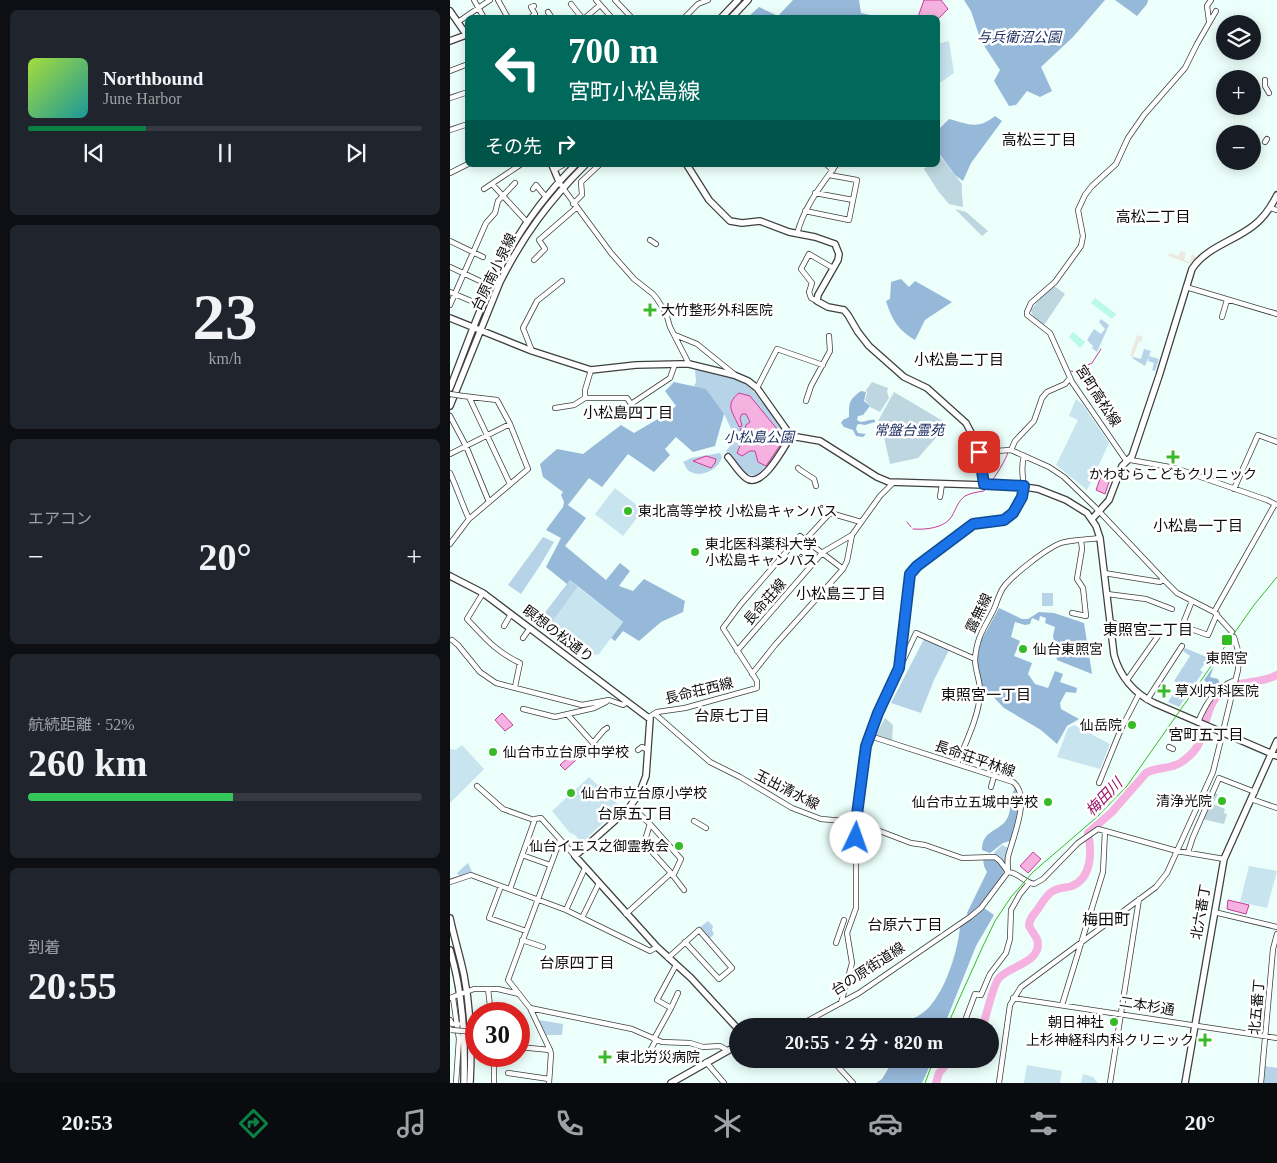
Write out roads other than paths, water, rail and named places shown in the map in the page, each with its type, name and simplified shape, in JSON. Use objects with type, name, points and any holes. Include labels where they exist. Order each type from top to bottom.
[{"type":"street","points":[[474,0],[482,15]]},
{"type":"street","points":[[468,15],[490,0]]},
{"type":"street","points":[[498,0],[506,15]]},
{"type":"street","points":[[596,0],[608,15]]},
{"type":"street","points":[[615,0],[628,15]]},
{"type":"street","points":[[687,15],[698,4],[708,0]]},
{"type":"street","points":[[724,15],[738,0]]},
{"type":"street","points":[[733,15],[748,0]]},
{"type":"street","points":[[1210,0],[1207,6],[1210,21]]},
{"type":"street","points":[[571,4],[580,15]]},
{"type":"street","points":[[587,15],[600,5]]},
{"type":"street","points":[[534,6],[531,7],[535,14],[534,15]]},
{"type":"street","points":[[450,11],[465,33]]},
{"type":"street","points":[[1210,21],[1216,11]]},
{"type":"street","points":[[458,22],[465,17]]},
{"type":"street","name":"宮町高松線","points":[[1128,460],[1125,459],[1070,378],[1050,333],[1027,316],[1028,308],[1054,282],[1081,246],[1083,236],[1078,210],[1085,195],[1116,164],[1128,138],[1144,115],[1185,68],[1210,21]]},
{"type":"street","points":[[450,41],[465,37]]},
{"type":"street","points":[[450,71],[465,65]]},
{"type":"street","points":[[1265,80],[1265,86],[1269,93]]},
{"type":"street","points":[[450,98],[465,93]]},
{"type":"street","points":[[450,130],[465,125]]},
{"type":"street","points":[[450,173],[465,166]]},
{"type":"street","points":[[484,189],[517,167]]},
{"type":"street","name":"台原南小泉線","points":[[450,388],[483,306],[527,222],[546,197],[573,167]]},
{"type":"street","name":"台原南小泉線","points":[[450,406],[507,260],[563,188],[583,167]]},
{"type":"street","points":[[534,260],[545,249],[539,240],[574,206],[582,195],[581,182],[597,167]]},
{"type":"street","points":[[688,167],[709,200],[730,221],[742,223],[760,221],[789,232],[815,237],[835,244],[839,254],[838,260],[818,295],[817,301]]},
{"type":"street","points":[[829,167],[833,170]]},
{"type":"street","points":[[797,234],[805,211],[815,193],[835,167]]},
{"type":"street","points":[[553,168],[559,182],[574,206],[634,279],[653,294],[666,313],[670,327],[689,364]]},
{"type":"street","points":[[805,211],[849,220],[857,180],[829,175]]},
{"type":"street","points":[[450,305],[452,293],[486,223],[495,213],[498,201],[502,195],[515,183]]},
{"type":"street","points":[[492,184],[527,222]]},
{"type":"street","points":[[533,189],[536,185],[546,197]]},
{"type":"street","points":[[815,193],[853,200]]},
{"type":"street","points":[[1092,519],[1109,500],[1122,466],[1132,456],[1192,269],[1201,258],[1253,226],[1270,208],[1277,195]]},
{"type":"street","points":[[1270,208],[1277,210]]},
{"type":"street","points":[[450,240],[483,257]]},
{"type":"street","points":[[650,240],[656,244]]},
{"type":"street","points":[[833,268],[809,254],[801,269],[812,283],[809,292],[811,298],[828,307],[844,310],[858,332],[874,351],[904,377],[927,388],[955,411],[969,427],[979,452],[984,484]]},
{"type":"street","points":[[450,267],[480,281]]},
{"type":"street","points":[[532,352],[523,328],[536,300],[562,281]]},
{"type":"street","points":[[1186,287],[1277,314]]},
{"type":"street","points":[[452,293],[483,306]]},
{"type":"street","points":[[1222,317],[1227,300]]},
{"type":"street","points":[[450,318],[532,352],[591,370],[636,365],[689,364],[734,375],[748,381],[757,388],[792,436],[820,441],[886,482],[1024,486],[1038,489],[1080,507],[1092,519],[1100,538],[1114,655],[1127,680],[1139,694],[1148,700],[1274,755]]},
{"type":"street","points":[[675,335],[697,344],[734,375]]},
{"type":"street","points":[[806,401],[811,386],[830,351],[829,336]]},
{"type":"street","points":[[757,388],[777,349],[823,365]]},
{"type":"street","points":[[555,408],[574,405],[585,398],[627,398],[631,404],[670,378],[675,364]]},
{"type":"street","points":[[585,398],[585,390],[591,370]]},
{"type":"street","points":[[1011,450],[1014,441],[1034,421],[1042,398],[1048,392],[1065,384],[1070,378]]},
{"type":"street","points":[[450,394],[497,400],[510,424],[528,469],[469,520],[450,544]]},
{"type":"street","points":[[466,397],[487,435],[510,484]]},
{"type":"street","points":[[450,416],[466,446],[489,502]]},
{"type":"street","points":[[450,454],[510,424]]},
{"type":"street","points":[[1234,489],[1258,435],[1277,442]]},
{"type":"street","points":[[728,457],[746,479],[755,480],[764,476],[792,436]]},
{"type":"street","points":[[979,452],[1011,450],[1064,476],[1177,593],[1215,613],[1233,634],[1239,654],[1235,681],[1214,772],[1167,873],[1156,887],[1026,982],[1013,998],[1010,1006],[999,1083]]},
{"type":"street","points":[[899,668],[909,579],[913,570],[973,524],[1004,520],[1013,513],[1022,497],[1024,456]]},
{"type":"street","points":[[1128,460],[1175,468],[1267,500],[1276,505],[1215,613],[1208,636],[1182,626],[1192,601]]},
{"type":"street","points":[[798,468],[814,479],[816,486]]},
{"type":"street","points":[[450,473],[451,481],[458,489],[459,499],[469,520]]},
{"type":"street","name":"長命荘線","points":[[737,651],[823,552],[852,535],[880,496],[893,483]]},
{"type":"street","points":[[940,497],[942,484]]},
{"type":"street","points":[[805,540],[830,514],[860,522]]},
{"type":"street","points":[[843,569],[800,536],[723,628],[752,674],[775,644],[843,569],[852,535]]},
{"type":"street","points":[[1072,613],[1083,617],[1086,616],[1083,588],[1077,580],[1082,549],[1081,540],[1100,538]]},
{"type":"street","name":"露無線","points":[[975,659],[979,635],[1004,588],[1037,558],[1061,543],[1081,540]]},
{"type":"street","points":[[1104,573],[1160,582],[1163,580]]},
{"type":"street","name":"瞑想の松通り","points":[[450,576],[483,593],[648,717]]},
{"type":"street","points":[[483,593],[467,619],[494,648],[503,655],[520,663],[515,687]]},
{"type":"street","points":[[1107,594],[1146,599],[1172,608]]},
{"type":"street","points":[[504,626],[512,614]]},
{"type":"street","points":[[1110,622],[1158,636],[1127,680]]},
{"type":"street","points":[[523,638],[530,628]]},
{"type":"street","points":[[840,1003],[852,963],[848,933],[856,908],[856,822],[866,746],[878,713],[916,633],[975,659],[980,686],[979,701],[957,764]]},
{"type":"street","points":[[451,641],[458,645],[480,672],[496,683],[582,705],[609,700],[623,705],[627,702]]},
{"type":"street","points":[[1148,700],[1182,646]]},
{"type":"street","name":"長命荘西線","points":[[648,717],[657,712],[685,708],[756,688],[757,681],[752,674]]},
{"type":"street","points":[[1198,722],[1214,694],[1224,686],[1235,681]]},
{"type":"street","points":[[1099,783],[1121,729],[1139,694]]},
{"type":"street","points":[[523,709],[555,717],[594,708],[609,700]]},
{"type":"street","name":"玉出清水線","points":[[655,714],[710,762],[740,777],[792,808],[826,820],[856,822],[911,843],[924,845],[962,858],[995,857],[1008,872]]},
{"type":"street","points":[[568,715],[593,743],[607,728]]},
{"type":"street","points":[[575,856],[631,806],[643,785],[651,722],[648,717]]},
{"type":"street","name":"長命荘平林線","points":[[870,734],[873,737],[1014,782],[1018,785],[1020,812],[1008,858],[1008,872]]},
{"type":"street","name":"北六番丁","points":[[1185,1083],[1224,859],[1251,799],[1274,755],[1277,741]]},
{"type":"street","points":[[638,750],[642,747],[648,750]]},
{"type":"street","points":[[991,787],[994,776]]},
{"type":"street","points":[[1188,852],[1219,778],[1255,792]]},
{"type":"street","points":[[477,786],[503,809],[534,820],[541,818],[626,914],[668,958],[691,978],[729,1019]]},
{"type":"street","points":[[1251,799],[1277,808]]},
{"type":"street","points":[[626,914],[672,875],[681,859],[631,806]]},
{"type":"street","points":[[510,889],[534,820]]},
{"type":"street","points":[[694,821],[706,828]]},
{"type":"street","points":[[650,824],[644,843],[684,890]]},
{"type":"street","points":[[1008,872],[1013,872],[1029,883],[1034,884],[1044,879],[1078,843],[1098,829],[1177,851],[1224,859]]},
{"type":"street","points":[[1062,1005],[1103,872],[1105,831]]},
{"type":"street","points":[[525,1002],[508,980],[560,840]]},
{"type":"street","points":[[522,855],[550,865]]},
{"type":"street","points":[[566,910],[585,868]]},
{"type":"street","name":"台の原街道線","points":[[813,1018],[858,993],[970,917],[981,908],[1008,872]]},
{"type":"street","points":[[450,882],[471,876],[566,910],[650,951],[657,947]]},
{"type":"street","points":[[967,1018],[975,994],[981,995],[990,974],[1006,953],[1010,939],[1011,910],[1029,883]]},
{"type":"street","points":[[582,918],[599,884]]},
{"type":"street","points":[[501,886],[489,918],[526,931]]},
{"type":"street","points":[[1110,1083],[1139,899]]},
{"type":"street","points":[[1214,912],[1277,927]]},
{"type":"street","points":[[450,918],[467,991],[471,1040],[470,1083]]},
{"type":"street","points":[[836,943],[844,920]]},
{"type":"street","points":[[668,958],[685,942],[699,930],[732,968],[719,979],[685,942]]},
{"type":"street","points":[[840,930],[848,933]]},
{"type":"street","name":"北五番丁","points":[[1261,1083],[1273,949],[1277,934]]},
{"type":"street","points":[[522,940],[543,947]]},
{"type":"street","points":[[450,950],[453,970],[460,993],[465,1044],[464,1083]]},
{"type":"street","points":[[671,1008],[657,1000],[676,964]]},
{"type":"street","points":[[488,989],[490,1002]]},
{"type":"street","points":[[456,1083],[459,1039],[458,1024],[452,998],[467,991],[488,989],[498,989],[519,994]]},
{"type":"street","points":[[647,1056],[678,993]]},
{"type":"street","name":"二本杉通","points":[[1013,998],[1277,1038]]},
{"type":"street","points":[[530,1008],[632,1029],[662,1042],[720,1046],[727,1050]]},
{"type":"street","points":[[508,1073],[549,1081],[550,1050],[530,1008]]},
{"type":"street","points":[[450,1020],[452,1024],[458,1024]]},
{"type":"street","points":[[450,1030],[465,1031]]},
{"type":"street","points":[[530,1048],[550,1050]]},
{"type":"street","points":[[671,1083],[727,1050]]},
{"type":"street","points":[[706,1062],[721,1082]]},
{"type":"street","points":[[494,1067],[494,1083]]},
{"type":"street","points":[[840,1068],[854,1083]]},
{"type":"waterway","points":[[1071,371],[1076,372],[1092,363],[1101,349]]},
{"type":"waterway","points":[[990,483],[1008,452]]},
{"type":"waterway","points":[[913,529],[940,526],[949,520],[965,496],[984,491],[986,488]]},
{"type":"waterway","points":[[907,522],[911,527]]},
{"type":"waterway","name":"梅田川","points":[[985,1018],[999,978],[1031,958],[1038,947],[1037,939],[1029,926],[1032,917],[1051,892],[1072,886],[1084,877],[1090,856],[1088,833],[1112,812],[1146,773],[1179,764],[1193,752],[1200,741],[1212,704],[1219,694],[1233,686],[1277,675]]},
{"type":"waterway","name":"梅田川","points":[[936,1083],[939,1073],[943,1068]]},
{"type":"railway","points":[[951,1018],[995,921],[1011,897],[1033,872],[1097,817],[1127,786],[1254,605],[1277,577]]},
{"type":"railway","points":[[925,1083],[931,1068]]},
{"type":"place","name":"大竹整形外科医院","points":[[650,310]]},
{"type":"place","name":"かわむらこどもクリニック","points":[[1173,457]]},
{"type":"place","name":"東北高等学校 小松島キャンパス","points":[[628,511]]},
{"type":"place","name":"東北医科薬科大学 小松島キャンパス","points":[[695,552]]},
{"type":"place","name":"東照宮","points":[[1227,640]]},
{"type":"place","name":"仙台東照宮","points":[[1023,649]]},
{"type":"place","name":"草刈内科医院","points":[[1164,691]]},
{"type":"place","name":"仙岳院","points":[[1132,725]]},
{"type":"place","name":"仙台市立台原中学校","points":[[493,752]]},
{"type":"place","name":"仙台市立台原小学校","points":[[571,793]]},
{"type":"place","name":"清浄光院","points":[[1222,801]]},
{"type":"place","name":"仙台市立五城中学校","points":[[1048,802]]},
{"type":"place","name":"仙台イエス之御霊教会","points":[[679,846]]},
{"type":"place","name":"朝日神社","points":[[1114,1022]]},
{"type":"place","name":"上杉神経科内科クリニック","points":[[1205,1040]]},
{"type":"place","name":"東北労災病院","points":[[605,1057]]},
{"type":"district","name":"高松三丁目","points":[[1039,140]]},
{"type":"district","name":"高松二丁目","points":[[1153,217]]},
{"type":"district","name":"小松島二丁目","points":[[959,360]]},
{"type":"district","name":"小松島四丁目","points":[[628,413]]},
{"type":"district","name":"小松島一丁目","points":[[1198,526]]},
{"type":"district","name":"小松島三丁目","points":[[841,594]]},
{"type":"district","name":"東照宮二丁目","points":[[1148,630]]},
{"type":"district","name":"東照宮一丁目","points":[[986,695]]},
{"type":"district","name":"台原七丁目","points":[[732,716]]},
{"type":"district","name":"宮町五丁目","points":[[1206,735]]},
{"type":"district","name":"台原五丁目","points":[[635,814]]},
{"type":"district","name":"梅田町","points":[[1106,919]]},
{"type":"district","name":"台原六丁目","points":[[905,925]]},
{"type":"district","name":"台原四丁目","points":[[577,963]]},
{"type":"park label","name":"与兵衛沼公園","points":[[1019,37]]},
{"type":"park label","name":"常盤台霊苑","points":[[909,430]]},
{"type":"park label","name":"小松島公園","points":[[759,437]]}]
